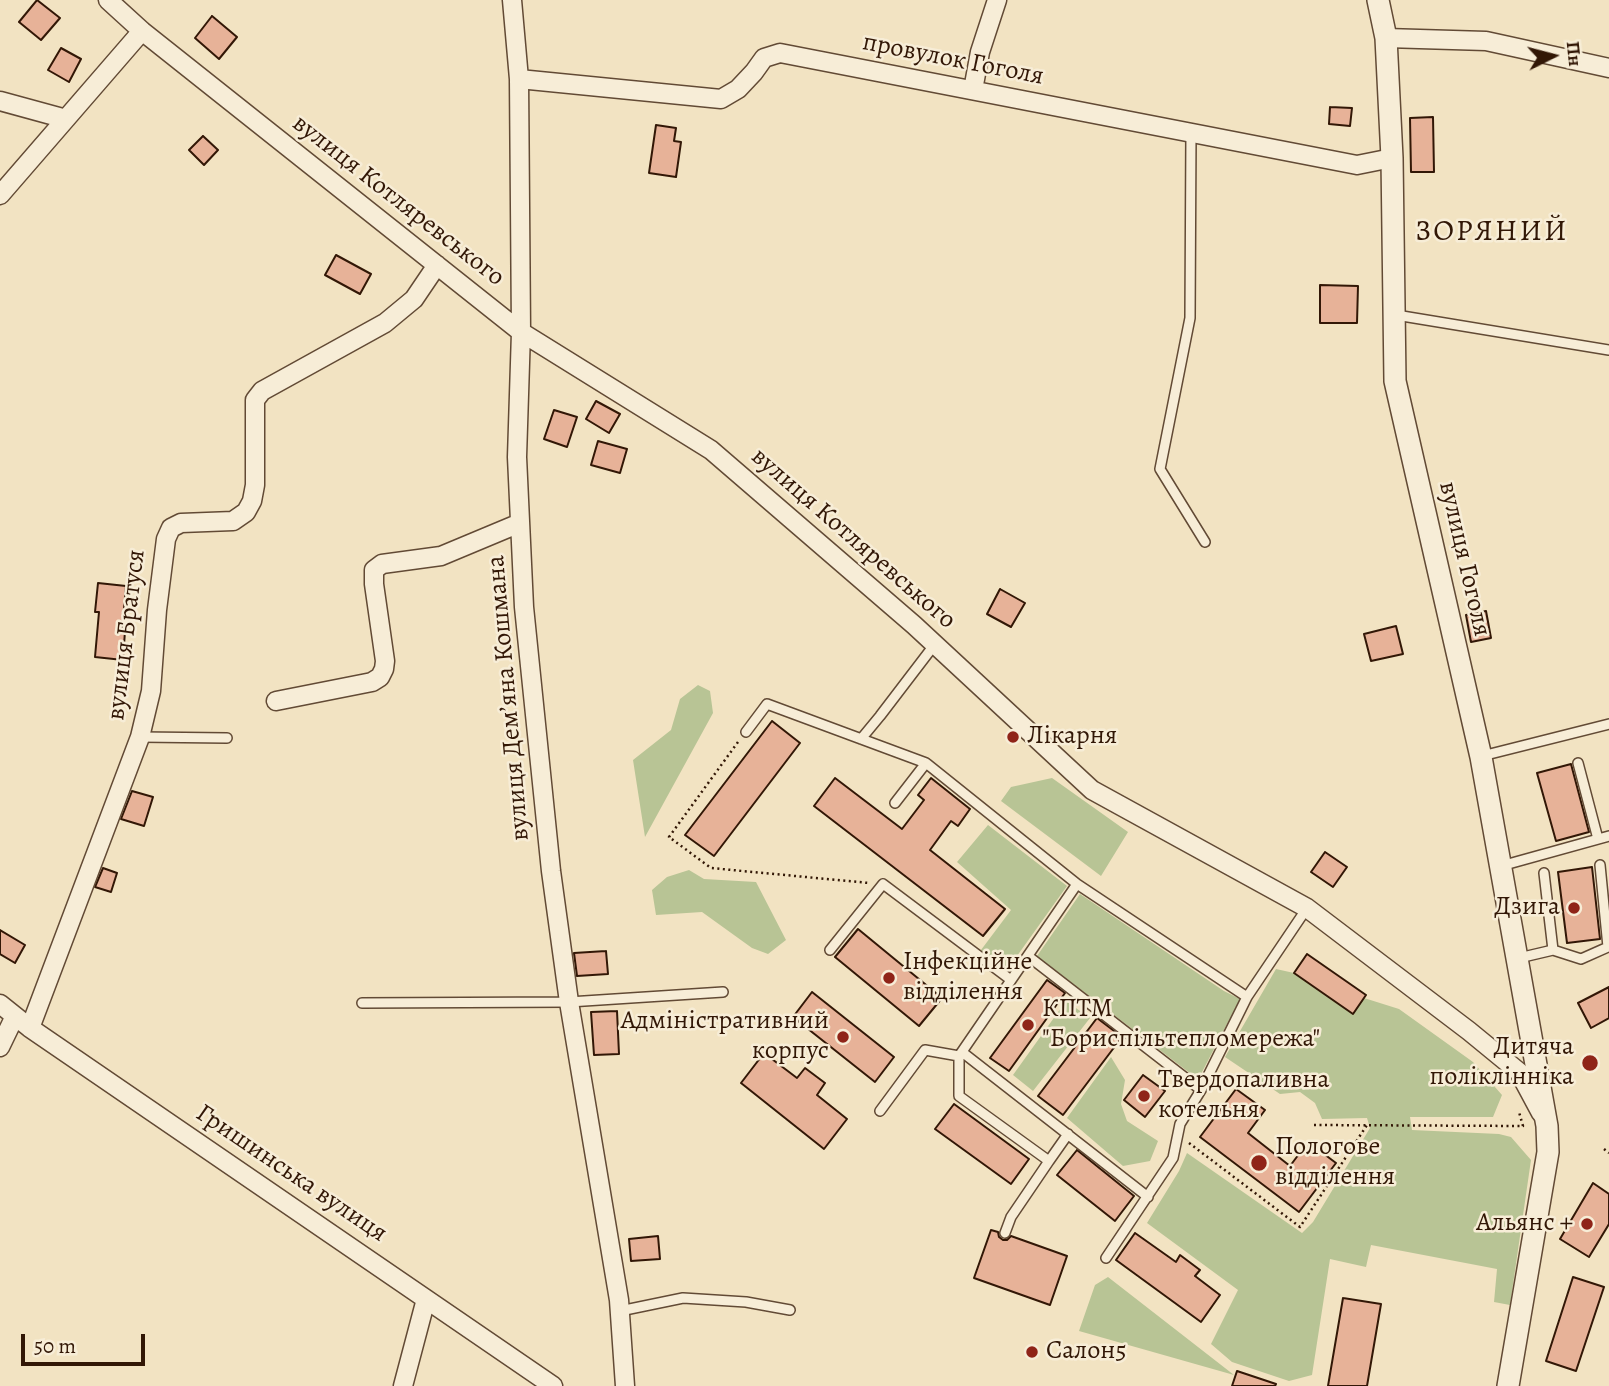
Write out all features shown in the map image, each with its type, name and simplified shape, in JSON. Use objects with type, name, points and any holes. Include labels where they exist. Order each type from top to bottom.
[{"type":"street","name":"вулиця Котляревського","points":[[108,0],[142,31],[522,332],[711,450],[935,644],[1092,790],[1307,908],[1469,1031],[1519,1072],[1547,1126]]},
{"type":"street","name":"вулиця Демʼяна Кошмана","points":[[512,0],[519,79],[522,332],[517,457],[523,607],[551,870],[569,1002],[620,1311],[625,1386]]},
{"type":"street","points":[[973,90],[980,52],[998,0]]},
{"type":"street","name":"вулиця Гоголя","points":[[1378,0],[1386,38],[1392,158],[1395,381],[1481,757],[1547,1126],[1548,1152],[1508,1386]]},
{"type":"street","points":[[0,195],[142,31]]},
{"type":"street","points":[[1386,38],[1486,41],[1609,68]]},
{"type":"street","name":"провулок Гоголя","points":[[519,79],[721,99],[738,89],[764,58],[780,53],[1357,165],[1392,158]]},
{"type":"street","points":[[0,101],[66,119]]},
{"type":"street","name":"вулиця Братуся","points":[[30,1028],[140,737],[151,691],[157,610],[166,538],[171,528],[181,523],[233,521],[246,512],[256,485],[255,400],[262,391],[386,323],[414,299],[437,265]]},
{"type":"street","points":[[276,701],[372,682],[380,677],[385,661],[374,570],[382,564],[441,556],[520,523]]},
{"type":"street","name":"Гришинська вулиця","points":[[0,1004],[30,1028],[553,1386]]},
{"type":"street","points":[[0,1047],[15,1016]]},
{"type":"street","points":[[403,1386],[426,1298]]},
{"type":"lane","points":[[1191,132],[1190,318],[1160,469],[1205,542]]},
{"type":"lane","points":[[1394,314],[1609,350]]},
{"type":"lane","points":[[861,738],[935,644]]},
{"type":"lane","points":[[746,732],[767,704],[926,763],[1077,884],[1247,997]]},
{"type":"lane","points":[[1481,757],[1609,724]]},
{"type":"lane","points":[[140,737],[227,738]]},
{"type":"lane","points":[[895,803],[926,763]]},
{"type":"lane","points":[[1578,763],[1598,839]]},
{"type":"lane","points":[[1500,866],[1609,836]]},
{"type":"lane","points":[[1517,958],[1553,950],[1581,959],[1608,947],[1600,865]]},
{"type":"lane","points":[[1544,873],[1553,950]]},
{"type":"lane","points":[[830,950],[883,884],[1011,980]]},
{"type":"lane","points":[[1049,1161],[959,1096],[960,1054],[1077,884]]},
{"type":"lane","points":[[1106,1258],[1173,1158],[1180,1124],[1201,1090],[1247,997],[1307,908]]},
{"type":"lane","points":[[1028,956],[1201,1090]]},
{"type":"lane","points":[[362,1003],[569,1002],[723,992]]},
{"type":"lane","points":[[880,1111],[925,1050],[960,1054],[1148,1197]]},
{"type":"lane","points":[[1005,1233],[1011,1217],[1068,1134]]},
{"type":"lane","points":[[620,1311],[682,1298],[746,1302],[790,1310]]},
{"type":"path","points":[[746,732],[668,837],[711,868],[883,884]]},
{"type":"path","points":[[1314,1125],[1523,1126]]},
{"type":"path","points":[[1178,1135],[1300,1227],[1367,1125]]},
{"type":"path","points":[[1604,1149],[1609,1153]]},
{"type":"green space","points":[[698,685],[710,691],[713,713],[645,837],[633,760],[671,730],[680,699]]},
{"type":"green space","points":[[1052,778],[1128,832],[1101,876],[1001,801],[1011,787]]},
{"type":"green space","points":[[988,825],[1067,886],[1007,970],[981,950],[1011,910],[957,862]]},
{"type":"green space","points":[[689,870],[704,879],[756,882],[786,940],[768,954],[752,948],[702,912],[656,915],[652,890],[667,877]]},
{"type":"green space","points":[[1080,894],[1240,999],[1201,1074],[1191,1074],[1037,956]]},
{"type":"green space","points":[[1276,969],[1294,973],[1353,1013],[1364,998],[1399,1009],[1473,1062],[1502,1095],[1493,1117],[1410,1117],[1412,1130],[1499,1134],[1511,1137],[1531,1160],[1510,1305],[1494,1302],[1497,1269],[1371,1245],[1366,1267],[1330,1259],[1312,1375],[1289,1381],[1232,1362],[1211,1344],[1238,1290],[1147,1223],[1187,1153],[1302,1233],[1313,1222],[1370,1128],[1367,1118],[1322,1119],[1315,1103],[1300,1092],[1280,1094],[1225,1057]]},
{"type":"green space","points":[[1066,1001],[1090,1018],[1033,1091],[1013,1075]]},
{"type":"green space","points":[[1111,1057],[1125,1080],[1121,1104],[1127,1121],[1158,1141],[1150,1161],[1123,1166],[1067,1118]]},
{"type":"green space","points":[[1108,1277],[1234,1375],[1079,1331],[1095,1285]]},
{"type":"building","points":[[37,0],[60,18],[41,40],[19,22]]},
{"type":"building","points":[[212,16],[237,37],[219,59],[195,38]]},
{"type":"building","points":[[61,48],[81,59],[69,82],[48,70]]},
{"type":"building","points":[[1330,107],[1352,108],[1350,126],[1329,124]]},
{"type":"building","points":[[1433,117],[1434,172],[1411,172],[1410,118]]},
{"type":"building","points":[[656,125],[676,128],[674,141],[681,142],[676,177],[649,173]]},
{"type":"building","points":[[203,136],[218,150],[204,165],[189,150]]},
{"type":"building","points":[[336,255],[371,274],[360,294],[325,275]]},
{"type":"building","points":[[1320,285],[1358,286],[1357,323],[1320,323]]},
{"type":"building","points":[[596,401],[620,414],[609,433],[586,419]]},
{"type":"building","points":[[554,410],[577,417],[567,447],[544,439]]},
{"type":"building","points":[[598,441],[627,449],[620,473],[591,465]]},
{"type":"building","points":[[98,583],[126,586],[122,631],[125,631],[123,660],[95,657],[99,612],[95,612]]},
{"type":"building","points":[[1000,589],[1025,603],[1011,627],[987,614]]},
{"type":"building","points":[[1486,611],[1491,638],[1471,642],[1466,615]]},
{"type":"building","points":[[1396,626],[1403,654],[1371,661],[1364,634]]},
{"type":"building","points":[[772,721],[800,743],[714,856],[685,835]]},
{"type":"building","points":[[1571,764],[1589,832],[1556,841],[1537,773]]},
{"type":"building","points":[[835,778],[902,829],[924,800],[918,795],[931,778],[970,809],[958,826],[951,821],[930,850],[1005,909],[983,936],[814,806]]},
{"type":"building","points":[[132,791],[153,797],[144,826],[121,819]]},
{"type":"building","points":[[1325,852],[1347,867],[1333,887],[1311,872]]},
{"type":"building","points":[[1592,867],[1600,939],[1567,943],[1558,872]]},
{"type":"building","points":[[103,868],[117,873],[111,892],[95,887]]},
{"type":"building","name":"Інфекційне відділення","points":[[858,929],[942,998],[919,1026],[835,957]]},
{"type":"building","points":[[0,930],[25,945],[15,963],[0,954]]},
{"type":"building","points":[[606,951],[608,974],[577,976],[574,953]]},
{"type":"building","points":[[1307,954],[1366,995],[1353,1014],[1294,973]]},
{"type":"building","name":"КПТМ \"Бориспільтепломережа\"","points":[[1047,980],[1065,993],[1009,1071],[990,1058]]},
{"type":"building","name":"Дитяча поліклінніка","points":[[1609,987],[1609,1018],[1591,1028],[1578,1003]]},
{"type":"building","name":"Адміністративний корпус","points":[[812,992],[894,1057],[875,1082],[793,1017]]},
{"type":"building","points":[[617,1011],[619,1054],[594,1055],[591,1012]]},
{"type":"building","points":[[1097,1018],[1122,1037],[1063,1115],[1038,1096]]},
{"type":"building","points":[[764,1053],[797,1078],[805,1068],[825,1083],[817,1095],[847,1119],[824,1149],[741,1083]]},
{"type":"building","name":"Твердопаливна котельня","points":[[1143,1075],[1165,1091],[1145,1117],[1124,1100]]},
{"type":"building","points":[[1236,1089],[1265,1110],[1248,1133],[1290,1166],[1308,1142],[1336,1163],[1299,1212],[1200,1137]]},
{"type":"building","points":[[954,1104],[1029,1159],[1011,1184],[935,1129]]},
{"type":"building","points":[[1077,1150],[1134,1196],[1115,1221],[1057,1175]]},
{"type":"building","points":[[1593,1183],[1609,1194],[1609,1224],[1589,1257],[1560,1239]]},
{"type":"building","points":[[991,1230],[998,1232],[1003,1240],[1011,1236],[1067,1256],[1050,1305],[974,1278]]},
{"type":"building","points":[[1135,1233],[1176,1262],[1180,1255],[1200,1270],[1195,1276],[1220,1295],[1201,1322],[1116,1260]]},
{"type":"building","points":[[658,1236],[660,1259],[631,1261],[629,1239]]},
{"type":"building","points":[[1573,1277],[1604,1287],[1576,1371],[1546,1361]]},
{"type":"building","points":[[1343,1298],[1381,1304],[1367,1386],[1328,1386]]},
{"type":"building","points":[[1237,1371],[1276,1384],[1232,1386]]},
{"type":"place","name":"Лікарня","points":[[1013,737]]},
{"type":"place","name":"Дзига","points":[[1574,908]]},
{"type":"place","name":"Інфекційне відділення","points":[[889,978]]},
{"type":"place","name":"КПТМ \"Бориспільтепломережа\"","points":[[1028,1025]]},
{"type":"place","name":"Адміністративний корпус","points":[[843,1037]]},
{"type":"place","name":"Дитяча поліклінніка","points":[[1590,1063]]},
{"type":"place","name":"Твердопаливна котельня","points":[[1144,1096]]},
{"type":"place","name":"Пологове відділення","points":[[1259,1163]]},
{"type":"place","name":"Альянс +","points":[[1587,1224]]},
{"type":"place","name":"Салон5","points":[[1032,1352]]},
{"type":"district","name":"ЗОРЯНИЙ","points":[[1492,233]]}]
